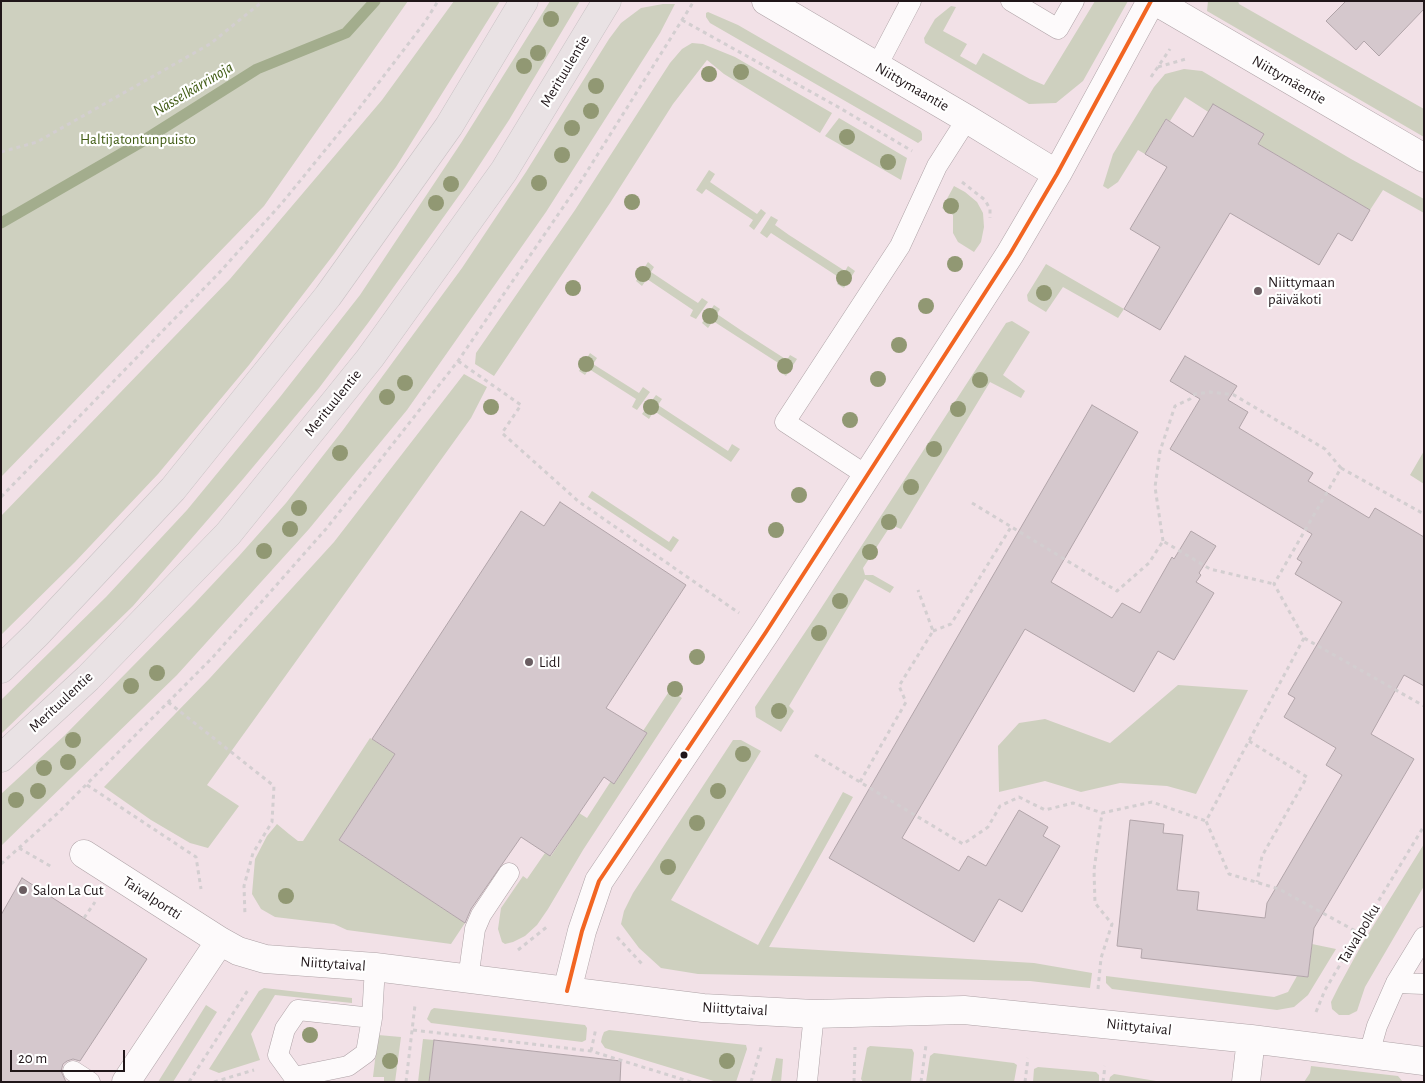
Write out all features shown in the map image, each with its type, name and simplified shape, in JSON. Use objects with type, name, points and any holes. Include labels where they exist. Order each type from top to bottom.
[{"type":"main road","points":[[1,669],[37,634],[172,489],[328,296],[449,126],[524,1]]},
{"type":"main road","name":"Merituulentie","points":[[1,758],[88,678],[228,534],[364,365],[504,171],[607,1]]},
{"type":"street","name":"Niittymaantie","points":[[766,1],[967,119],[1056,174]]},
{"type":"street","points":[[567,991],[582,931],[599,881],[766,632],[1010,254],[1151,1]]},
{"type":"street","name":"Niittymäentie","points":[[1155,1],[1424,158]]},
{"type":"street","name":"Taivalportti","points":[[84,854],[220,941]]},
{"type":"street","points":[[126,1082],[220,941]]},
{"type":"street","name":"Niittytaival","points":[[220,941],[238,951],[265,959],[374,967],[703,1008],[814,1014],[964,1010],[1251,1039],[1424,1061]]},
{"type":"street","points":[[1246,1082],[1251,1039]]},
{"type":"lane","points":[[877,66],[911,1]]},
{"type":"lane","points":[[1011,1],[1058,29],[1074,1]]},
{"type":"lane","points":[[866,475],[784,422],[900,246],[938,166],[967,119]]},
{"type":"lane","points":[[468,979],[475,929],[481,915],[509,873]]},
{"type":"lane","points":[[1369,1054],[1377,1026],[1396,983],[1424,937]]},
{"type":"lane","points":[[372,1018],[298,1010],[285,1029],[278,1055],[294,1077],[348,1066],[366,1053],[372,1018],[374,967]]},
{"type":"lane","points":[[1396,983],[1424,984]]},
{"type":"lane","points":[[807,1082],[814,1014]]},
{"type":"path","points":[[1,152],[37,142],[210,44],[262,1]]},
{"type":"path","points":[[1,497],[218,274],[275,210],[357,110],[425,22],[438,1]]},
{"type":"path","points":[[1,864],[59,812],[213,656],[326,529],[458,361],[580,181],[694,1]]},
{"type":"path","points":[[682,20],[840,108],[970,187],[985,200],[990,210],[991,227]]},
{"type":"path","points":[[458,361],[521,405],[502,433],[578,501],[766,632]]},
{"type":"path","points":[[972,503],[1117,592],[1149,564],[1163,541],[1155,487],[1160,451],[1175,406],[1190,399],[1195,394],[1210,392],[1234,395],[1325,449],[1342,468],[1424,514]]},
{"type":"path","points":[[1274,584],[1342,468]]},
{"type":"path","points":[[860,782],[906,702],[899,686],[933,631],[951,624],[1011,527]]},
{"type":"path","points":[[1163,541],[1210,570],[1274,584],[1304,638],[1424,706]]},
{"type":"path","points":[[918,590],[933,631]]},
{"type":"path","points":[[1206,821],[1304,638]]},
{"type":"path","points":[[168,702],[274,786],[272,822],[253,853],[244,886],[246,916]]},
{"type":"path","points":[[1249,741],[1307,777],[1262,856],[1256,882]]},
{"type":"path","points":[[815,755],[963,844],[988,827],[1000,806],[1019,797],[1045,810],[1073,803],[1102,813],[1152,802],[1206,821],[1229,874],[1279,888],[1358,932]]},
{"type":"path","points":[[86,785],[196,857],[201,888],[209,893]]},
{"type":"path","points":[[1097,997],[1101,958],[1112,924],[1095,903],[1094,870],[1102,813]]},
{"type":"path","name":"Taivalpolku","points":[[1305,1046],[1312,1021],[1326,990],[1358,932],[1424,826]]},
{"type":"path","points":[[84,918],[99,896]]},
{"type":"path","points":[[238,911],[250,919]]},
{"type":"path","points":[[189,1082],[247,990]]},
{"type":"path","points":[[406,1082],[416,997]]},
{"type":"path","points":[[591,1051],[596,1029]]},
{"type":"path","points":[[413,1030],[591,1051],[691,1082]]},
{"type":"path","points":[[751,1082],[764,1037]]},
{"type":"path","points":[[854,1082],[856,1039]]},
{"type":"path","points":[[921,1082],[926,1043]]},
{"type":"path","points":[[1025,1082],[1028,1058]]},
{"type":"path","points":[[214,1082],[283,1062]]},
{"type":"path","points":[[1103,1082],[1106,1066]]},
{"type":"green space","name":"Haltijatontunpuisto","points":[[1,1],[408,1],[264,206],[1,477]]},
{"type":"green space","points":[[454,1],[500,1],[396,167],[334,254],[249,365],[158,474],[75,562],[1,635],[1,516],[230,279],[382,100]]},
{"type":"green space","points":[[550,1],[580,1],[509,120],[465,187],[368,323],[319,388],[133,606],[1,734],[1,700],[106,597],[187,510],[280,397],[360,295],[461,143]]},
{"type":"green space","points":[[1095,1],[1128,1],[1083,81],[1056,103],[1029,104],[925,43],[924,38],[935,19],[951,6],[956,7],[943,31],[967,44],[960,56],[976,65],[983,53],[1044,85]]},
{"type":"green space","points":[[1208,1],[1238,1],[1239,4],[1424,109],[1424,137],[1207,11]]},
{"type":"green space","points":[[675,4],[660,33],[546,212],[407,410],[309,529],[177,675],[1,846],[1,794],[64,736],[194,604],[286,503],[343,430],[462,268],[621,23],[641,8]]},
{"type":"green space","points":[[708,12],[738,25],[921,131],[922,140],[918,143],[710,23],[706,17]]},
{"type":"green space","points":[[692,43],[703,44],[735,57],[832,113],[820,133],[724,74],[707,60],[673,104],[610,203],[494,376],[475,364],[476,353],[575,210],[670,63],[682,49]]},
{"type":"green space","points":[[1184,69],[1202,71],[1351,159],[1424,199],[1424,213],[1383,190],[1370,210],[1258,144],[1185,97],[1170,121],[1166,119],[1145,154],[1138,150],[1118,182],[1108,189],[1103,186],[1113,154],[1154,87],[1165,74]]},
{"type":"green space","points":[[839,118],[907,158],[901,180],[825,136]]},
{"type":"green space","points":[[709,170],[715,174],[710,182],[757,214],[761,209],[766,213],[754,230],[749,226],[753,220],[706,189],[702,194],[696,190]]},
{"type":"green space","points":[[954,186],[977,202],[983,213],[984,227],[981,242],[974,252],[958,242],[953,233],[953,215],[942,208]]},
{"type":"green space","points":[[771,216],[778,220],[775,225],[789,235],[845,271],[848,266],[855,271],[844,288],[837,284],[840,278],[771,233],[767,238],[760,233]]},
{"type":"green space","points":[[648,262],[654,267],[651,272],[698,303],[702,298],[708,302],[696,319],[690,316],[693,310],[647,279],[642,286],[636,281]]},
{"type":"green space","points":[[1046,264],[1124,309],[1118,318],[1063,287],[1046,312],[1028,301],[1027,295]]},
{"type":"green space","points":[[714,305],[720,309],[717,314],[745,333],[787,360],[790,355],[797,359],[786,376],[780,372],[783,366],[713,321],[708,328],[702,323]]},
{"type":"green space","points":[[1012,321],[1030,332],[1003,375],[1025,391],[1021,398],[990,382],[901,529],[891,525],[863,568],[865,575],[873,575],[894,587],[890,593],[865,579],[789,706],[794,711],[781,732],[756,717],[755,707],[1006,323]]},
{"type":"green space","points":[[590,353],[597,358],[593,364],[639,393],[643,387],[650,392],[637,410],[632,407],[636,399],[589,369],[585,375],[579,371]]},
{"type":"green space","points":[[464,374],[487,387],[471,418],[207,785],[239,806],[208,848],[190,843],[151,820],[104,787],[210,678],[334,542]]},
{"type":"green space","points":[[656,395],[662,399],[658,405],[728,451],[732,444],[740,449],[731,462],[654,411],[649,419],[642,414]]},
{"type":"green space","points":[[1424,451],[1424,484],[1410,475]]},
{"type":"green space","points":[[592,491],[669,542],[673,536],[679,540],[671,552],[588,497]]},
{"type":"green space","points":[[1178,685],[1248,690],[1196,794],[1167,786],[1120,783],[1081,792],[1045,781],[999,792],[998,746],[1019,723],[1045,719],[1110,743]]},
{"type":"green space","points":[[670,690],[682,698],[583,850],[548,909],[537,925],[525,936],[505,944],[502,942],[498,929],[501,908],[523,876],[527,879],[545,853],[551,856],[579,813],[587,818],[611,781],[615,783],[647,733],[643,731]]},
{"type":"green space","points":[[370,738],[395,754],[339,840],[465,923],[451,944],[347,930],[334,924],[275,917],[261,909],[252,894],[255,859],[267,836],[277,824],[298,841],[303,841]]},
{"type":"green space","points":[[733,740],[741,740],[761,751],[671,900],[758,945],[843,792],[853,797],[769,947],[1034,963],[1092,973],[1090,988],[1030,981],[698,974],[661,968],[639,948],[621,924],[624,911],[633,893]]},
{"type":"green space","points":[[1424,844],[1424,886],[1365,987],[1357,1011],[1349,1015],[1339,1015],[1332,1009],[1331,1002],[1362,944]]},
{"type":"green space","points":[[1312,944],[1336,949],[1308,995],[1294,1007],[1277,1010],[1112,989],[1106,983],[1106,976],[1274,997],[1288,992],[1297,976],[1308,977]]},
{"type":"green space","points":[[264,988],[352,998],[352,1003],[275,995],[251,1034],[260,1060],[219,1073],[209,1069],[259,991]]},
{"type":"green space","points":[[206,1005],[217,1012],[173,1082],[158,1082]]},
{"type":"green space","points":[[434,1008],[585,1025],[587,1028],[586,1040],[582,1042],[431,1023],[427,1019]]},
{"type":"green space","points":[[609,1030],[746,1045],[747,1049],[736,1082],[717,1082],[605,1048],[601,1042],[602,1037],[604,1032]]},
{"type":"green space","points":[[378,1035],[401,1037],[395,1082],[384,1082],[384,1077],[373,1077]]},
{"type":"green space","points":[[423,1039],[434,1040],[429,1082],[418,1082]]},
{"type":"green space","points":[[870,1046],[912,1049],[914,1053],[911,1082],[863,1082],[861,1079],[867,1048]]},
{"type":"green space","points":[[934,1053],[1014,1063],[1017,1065],[1014,1082],[926,1082],[930,1056]]},
{"type":"green space","points":[[776,1058],[783,1059],[781,1082],[771,1082]]},
{"type":"green space","points":[[1311,1066],[1398,1076],[1403,1082],[1304,1082],[1310,1073]]},
{"type":"green space","points":[[1038,1067],[1096,1072],[1099,1075],[1099,1082],[1033,1082],[1034,1069]]},
{"type":"green space","points":[[1114,1074],[1162,1082],[1109,1082],[1110,1077]]},
{"type":"building","points":[[1346,1],[1424,1],[1424,9],[1379,56],[1364,41],[1356,50],[1326,21]]},
{"type":"building","points":[[1213,104],[1264,134],[1258,144],[1370,210],[1352,241],[1338,233],[1319,265],[1230,213],[1160,330],[1124,309],[1160,247],[1130,229],[1167,167],[1145,154],[1166,119],[1193,137]]},
{"type":"building","points":[[1185,356],[1237,386],[1228,400],[1248,412],[1239,428],[1313,473],[1308,481],[1369,518],[1375,508],[1424,537],[1424,686],[1404,675],[1371,734],[1414,759],[1314,928],[1308,977],[1141,958],[1142,949],[1117,946],[1130,820],[1164,824],[1163,833],[1183,835],[1177,890],[1199,892],[1197,910],[1265,918],[1267,903],[1342,775],[1326,765],[1336,748],[1284,717],[1295,698],[1288,694],[1342,602],[1295,574],[1302,562],[1297,559],[1312,534],[1170,449],[1200,399],[1170,381]]},
{"type":"building","points":[[1092,405],[1138,432],[1051,582],[1112,618],[1122,603],[1140,613],[1172,557],[1174,559],[1191,531],[1216,546],[1199,573],[1201,575],[1196,582],[1214,593],[1174,660],[1158,651],[1134,692],[1025,629],[902,838],[959,871],[968,856],[986,866],[1019,810],[1048,827],[1043,836],[1060,846],[1022,912],[999,899],[974,942],[829,858]]},
{"type":"building","name":"Lidl","points":[[560,502],[686,585],[606,708],[647,733],[614,784],[604,777],[550,856],[521,837],[471,909],[465,923],[339,840],[395,754],[372,739],[521,511],[544,526]]},
{"type":"building","points":[[22,878],[147,959],[80,1061],[73,1059],[63,1064],[61,1071],[66,1082],[1,1082],[1,915]]},
{"type":"building","points":[[434,1040],[621,1061],[620,1082],[429,1082]]},
{"type":"waterway","name":"Nässelkärrinoja","points":[[1,223],[138,144],[257,69],[346,33],[375,1]]},
{"type":"transit line","points":[[567,991],[582,931],[599,881],[766,632],[1010,254],[1057,174],[1151,1]]},
{"type":"place","name":"Niittymaan päiväkoti","points":[[1258,291]]},
{"type":"place","name":"Lidl","points":[[529,662]]},
{"type":"place","name":"Salon La Cut","points":[[23,890]]}]
